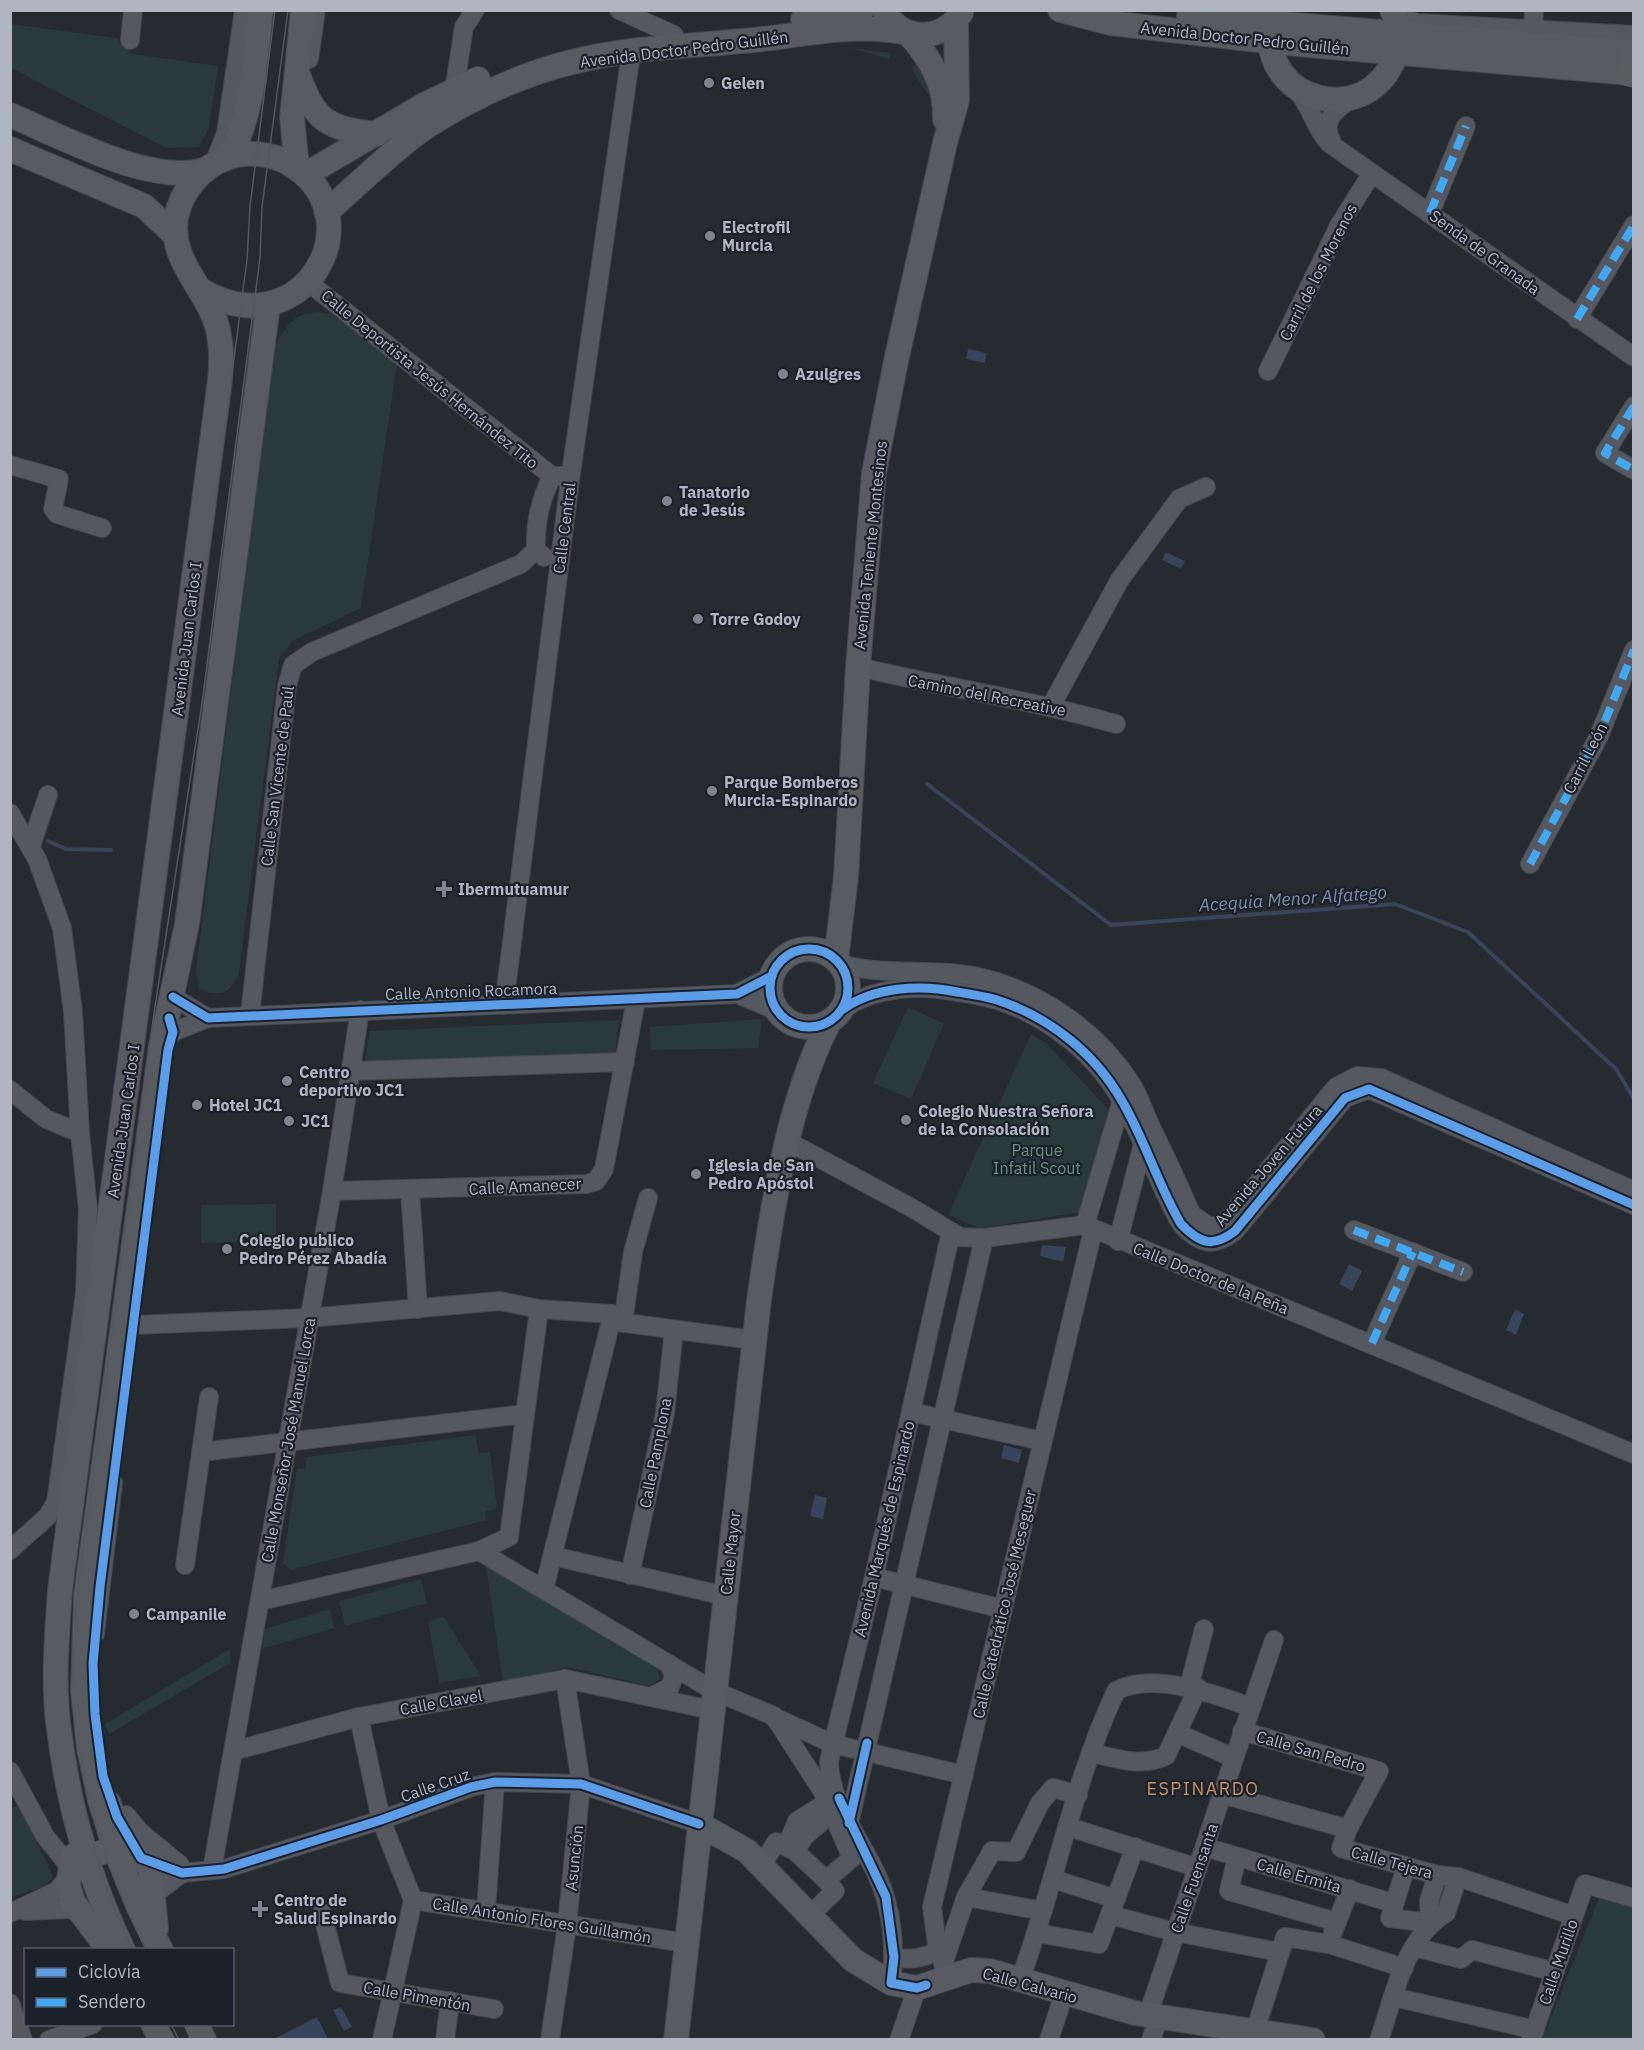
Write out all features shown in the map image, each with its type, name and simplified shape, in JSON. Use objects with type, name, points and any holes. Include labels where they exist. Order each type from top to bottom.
[{"type":"main road","points":[[10,115],[144,169],[172,174],[189,174],[216,164],[264,155],[301,172],[318,192],[326,212],[326,245],[322,261],[309,282],[290,297],[268,305],[247,307],[227,304],[199,289],[180,257],[176,236],[176,217],[191,183],[216,164],[240,137],[248,117],[261,10]]},
{"type":"main road","points":[[301,172],[292,118],[295,68],[303,10]]},
{"type":"main road","name":"Avenida Doctor Pedro Guillén","points":[[301,172],[491,73],[580,45],[862,10]]},
{"type":"main road","name":"Avenida Teniente Montesinos","points":[[884,10],[891,22],[908,33],[928,57],[938,77],[946,108],[945,143]]},
{"type":"main road","name":"Avenida Doctor Pedro Guillén","points":[[1060,10],[1110,23],[1272,25]]},
{"type":"main road","name":"Avenida Doctor Pedro Guillén","points":[[1134,10],[1272,25]]},
{"type":"main road","points":[[1394,10],[1397,44],[1381,80],[1356,96],[1338,100],[1321,99],[1304,93],[1289,81],[1278,67],[1272,25],[1397,44],[1633,60]]},
{"type":"main road","name":"Avenida Doctor Pedro Guillén","points":[[326,212],[425,128],[472,99],[509,83],[573,62],[631,53],[867,30],[887,29],[923,36],[938,33],[961,13]]},
{"type":"main road","name":"Avenida Teniente Montesinos","points":[[831,958],[841,918],[874,473],[887,404],[958,89],[961,13]]},
{"type":"main road","points":[[295,68],[305,94],[323,119],[334,127],[377,134]]},
{"type":"main road","points":[[10,149],[144,206],[176,236]]},
{"type":"main road","name":"Avenida Juan Carlos I","points":[[107,1948],[73,1902],[68,1886],[80,1864],[75,1815],[58,1721],[56,1677],[60,1590],[220,380],[220,336],[214,316],[199,289]]},
{"type":"main road","name":"Avenida Juan Carlos I","points":[[146,1901],[115,1849],[100,1800],[89,1748],[83,1691],[86,1595],[169,1023],[187,924],[268,305]]},
{"type":"main road","points":[[789,955],[831,958],[848,981],[847,1000],[836,1015],[814,1027],[799,1025],[778,1011],[771,994],[772,976],[776,968],[789,955]]},
{"type":"main road","name":"Calle Mayor","points":[[676,2040],[753,1340],[768,1236],[807,1071],[836,1015]]},
{"type":"main road","name":"Calle Mayor","points":[[799,1025],[807,1048],[807,1071]]},
{"type":"main road","points":[[699,1824],[747,1851],[808,1917],[853,1960],[891,1983],[917,1988]]},
{"type":"main road","points":[[122,1948],[80,1864],[115,1849],[141,1858],[150,1868],[146,1901],[159,1947]]},
{"type":"main road","points":[[81,1913],[102,1922],[109,1921],[146,1901]]},
{"type":"main road","name":"Calle Calvario","points":[[917,1988],[944,1964],[971,1971],[990,1971],[1064,1994],[1154,2016],[1313,2040]]},
{"type":"main road","points":[[154,2026],[164,2040]]},
{"type":"main road","points":[[198,2026],[204,2040]]},
{"type":"street","points":[[130,40],[133,10]]},
{"type":"street","points":[[216,164],[226,133],[244,10]]},
{"type":"street","points":[[305,94],[316,10]]},
{"type":"street","points":[[454,91],[464,27],[475,10]]},
{"type":"street","points":[[619,10],[674,35]]},
{"type":"street","points":[[1394,10],[1404,19],[1418,23],[1533,29],[1633,60]]},
{"type":"street","points":[[1533,29],[1534,10]]},
{"type":"street","name":"Calle Central","points":[[504,1005],[560,563],[561,478],[631,53]]},
{"type":"street","name":"Senda de Granada","points":[[1289,81],[1310,106],[1320,132],[1337,148],[1634,357]]},
{"type":"street","points":[[1337,148],[1327,131],[1329,119],[1336,109],[1356,96]]},
{"type":"street","points":[[1430,213],[1466,126]]},
{"type":"street","name":"Carril de los Morenos","points":[[1268,371],[1340,224],[1372,173]]},
{"type":"street","points":[[1577,319],[1634,225]]},
{"type":"street","name":"Calle Deportista Jesús Hernández Tito","points":[[309,282],[561,478]]},
{"type":"street","points":[[1634,406],[1605,453],[1634,470]]},
{"type":"street","points":[[10,465],[59,480],[53,509],[57,514],[102,528]]},
{"type":"street","points":[[560,563],[546,559],[536,550],[535,524],[540,501],[561,478]]},
{"type":"street","points":[[1051,706],[1119,581],[1179,499],[1206,487]]},
{"type":"street","name":"Calle San Vicente de Paúl","points":[[250,1015],[287,686],[292,665],[312,652],[521,564],[536,550]]},
{"type":"street","name":"Carril León","points":[[1530,864],[1598,738],[1634,650]]},
{"type":"street","name":"Camino del Recreative","points":[[858,667],[954,690],[1051,706],[1116,724]]},
{"type":"street","points":[[31,846],[48,795]]},
{"type":"street","points":[[10,813],[31,846],[56,907],[67,954],[88,1209],[85,1294],[56,1502],[48,1516],[10,1550]]},
{"type":"street","name":"Avenida Joven Futura","points":[[831,958],[875,972],[937,971],[981,977],[1015,989],[1054,1009],[1086,1033],[1114,1060],[1131,1083],[1191,1214],[1210,1227],[1222,1224],[1230,1216],[1336,1087],[1350,1077],[1365,1074],[1420,1094],[1634,1191]]},
{"type":"street","name":"Calle Antonio Rocamora","points":[[169,1023],[250,1015],[737,994],[772,976]]},
{"type":"street","name":"Avenida Joven Futura","points":[[836,1015],[867,994],[899,990],[944,989],[997,1000],[1048,1023],[1071,1039],[1108,1079],[1122,1100],[1181,1224],[1194,1237],[1209,1241],[1220,1242],[1235,1231],[1345,1098],[1369,1089],[1634,1205]]},
{"type":"street","name":"Calle Antonio Rocamora","points":[[737,994],[778,1011]]},
{"type":"street","points":[[352,1071],[625,1062],[636,1000]]},
{"type":"street","name":"Calle Monseñor José Manuel Lorca","points":[[197,1871],[233,1751],[332,1191],[360,1010]]},
{"type":"street","points":[[197,1871],[141,1858],[117,1817],[103,1776],[95,1714],[95,1634],[168,1050],[169,1023],[207,1018]]},
{"type":"street","name":"Calle Amanecer","points":[[332,1191],[586,1184],[596,1181],[604,1169],[625,1062]]},
{"type":"street","points":[[10,1090],[45,1119],[80,1133]]},
{"type":"street","name":"Calle Catedrático José Meseguer","points":[[944,1964],[932,1907],[1042,1441],[1089,1228],[1122,1100]]},
{"type":"street","points":[[789,1142],[912,1208],[960,1237],[984,1239],[1089,1228]]},
{"type":"street","points":[[1118,1241],[1143,1144]]},
{"type":"street","points":[[410,1190],[418,1309]]},
{"type":"street","points":[[544,1589],[617,1322],[648,1198]]},
{"type":"street","name":"Calle Doctor de la Peña","points":[[1089,1228],[1372,1343],[1634,1454]]},
{"type":"street","points":[[1354,1230],[1462,1272]]},
{"type":"street","name":"Avenida Marqués de Espinardo","points":[[891,1983],[894,1957],[886,1897],[877,1874],[849,1823],[829,1773],[833,1744],[874,1576],[951,1232]]},
{"type":"street","name":"Avenida Marqués de Espinardo","points":[[849,1823],[984,1239]]},
{"type":"street","points":[[1372,1343],[1413,1252]]},
{"type":"street","points":[[133,1324],[308,1318],[500,1301],[539,1309],[612,1314],[617,1322]]},
{"type":"street","points":[[504,1565],[539,1309]]},
{"type":"street","points":[[617,1322],[753,1340]]},
{"type":"street","name":"Calle Pamplona","points":[[630,1575],[665,1413],[674,1330]]},
{"type":"street","points":[[185,1565],[209,1397]]},
{"type":"street","points":[[911,1412],[1042,1441]]},
{"type":"street","points":[[201,1452],[288,1444],[525,1414]]},
{"type":"street","points":[[260,1601],[479,1551],[509,1537]]},
{"type":"street","points":[[479,1551],[669,1664],[713,1701],[774,1716],[833,1744],[964,1775]]},
{"type":"street","points":[[553,1556],[725,1596]]},
{"type":"street","points":[[874,1576],[1003,1609]]},
{"type":"street","points":[[1093,1753],[1127,1762],[1154,1762],[1166,1756],[1194,1688],[1204,1629]]},
{"type":"street","name":"Calle Fuensanta","points":[[1151,2040],[1154,2016],[1176,1932],[1274,1640]]},
{"type":"street","points":[[651,1697],[670,1687],[674,1676],[669,1664]]},
{"type":"street","name":"Calle Clavel","points":[[233,1751],[359,1717],[565,1679],[651,1697],[713,1701]]},
{"type":"street","name":"Asunción","points":[[550,2040],[567,1925],[581,1784],[565,1679]]},
{"type":"street","points":[[1020,1980],[1037,1933],[1078,1795],[1116,1691],[1130,1683],[1194,1688],[1250,1707]]},
{"type":"street","points":[[774,1716],[801,1755],[830,1808],[852,1858],[826,1880]]},
{"type":"street","name":"Calle Antonio Flores Guillamón","points":[[359,1717],[381,1820],[413,1900],[686,1942]]},
{"type":"street","name":"Calle San Pedro","points":[[1242,1731],[1379,1771]]},
{"type":"street","points":[[1177,1733],[1234,1758]]},
{"type":"street","points":[[10,1771],[45,1836],[80,1864],[57,1891],[15,1912]]},
{"type":"street","name":"Calle Tejera","points":[[1379,1771],[1348,1829],[1341,1848],[1437,1875],[1458,1877],[1574,1916]]},
{"type":"street","points":[[103,1776],[120,1808],[140,1832],[181,1866],[197,1871]]},
{"type":"street","points":[[486,1910],[495,1782]]},
{"type":"street","name":"Calle Cruz","points":[[197,1871],[224,1869],[381,1820],[471,1787],[495,1782],[581,1784],[699,1824]]},
{"type":"street","points":[[894,1957],[944,1964],[966,1897],[992,1851],[1016,1851],[1040,1803],[1053,1788],[1078,1795]]},
{"type":"street","points":[[1222,1794],[1348,1829]]},
{"type":"street","points":[[791,1848],[797,1821],[830,1808]]},
{"type":"street","points":[[1069,1827],[1198,1868]]},
{"type":"street","points":[[762,1865],[776,1842],[791,1848],[826,1880],[835,1891],[808,1917]]},
{"type":"street","points":[[1037,1933],[1099,1944],[1135,1847]]},
{"type":"street","name":"Calle Ermita","points":[[1205,1847],[1393,1903]]},
{"type":"street","points":[[1237,1857],[1229,1891],[1337,1922]]},
{"type":"street","points":[[1406,1867],[1390,1918],[1430,1923]]},
{"type":"street","points":[[146,1901],[197,1871]]},
{"type":"street","points":[[1430,1923],[1429,1901],[1437,1875]]},
{"type":"street","points":[[1379,2040],[1404,1968],[1414,1947],[1430,1923],[1446,1913],[1458,1877]]},
{"type":"street","points":[[1053,1879],[1113,1907],[1176,1932],[1279,1952]]},
{"type":"street","name":"Calle Murillo","points":[[1533,2035],[1585,1884],[1634,1898]]},
{"type":"street","points":[[1329,1944],[1350,1889]]},
{"type":"street","points":[[966,1897],[1043,1911]]},
{"type":"street","points":[[382,2040],[413,1900]]},
{"type":"street","points":[[15,1912],[68,1908],[81,1913]]},
{"type":"street","name":"Calle Pimentón","points":[[322,1912],[340,1983],[494,2009]]},
{"type":"street","points":[[1255,2031],[1285,1937],[1321,1945],[1329,1944],[1404,1968]]},
{"type":"street","points":[[1414,1947],[1461,1959],[1472,1950],[1555,1972]]},
{"type":"street","points":[[899,2040],[917,1988]]},
{"type":"street","points":[[1050,2040],[1064,1994]]},
{"type":"street","points":[[1394,1997],[1533,2035]]},
{"type":"street","points":[[445,2040],[450,2001]]},
{"type":"street","points":[[10,2003],[23,2040]]},
{"type":"street","points":[[49,2040],[90,2026]]},
{"type":"street","points":[[199,2026],[211,2040]]},
{"type":"green space","points":[[10,24],[116,38],[132,54],[218,66],[209,128],[199,147],[166,148],[11,68]]},
{"type":"green space","points":[[851,48],[890,53],[891,55],[889,59]]},
{"type":"green space","points":[[916,64],[927,78],[933,103],[914,72],[912,67]]},
{"type":"green space","points":[[318,312],[331,314],[397,363],[361,608],[292,641],[279,659],[239,972],[229,989],[219,993],[206,992],[199,989],[196,971],[274,349],[291,323],[302,315]]},
{"type":"green space","points":[[908,1007],[944,1024],[911,1099],[873,1083]]},
{"type":"green space","points":[[762,1019],[758,1048],[651,1050],[650,1027]]},
{"type":"green space","points":[[619,1020],[615,1055],[365,1062],[370,1031]]},
{"type":"green space","name":"Parque Infatil Scout","points":[[1031,1034],[1046,1043],[1109,1110],[1082,1212],[980,1228],[948,1215]]},
{"type":"green space","points":[[276,1204],[276,1241],[201,1243],[201,1205]]},
{"type":"green space","points":[[475,1435],[479,1453],[490,1452],[497,1509],[485,1511],[486,1520],[291,1570],[283,1563],[297,1468],[305,1469],[307,1457]]},
{"type":"green space","points":[[486,1566],[657,1668],[660,1679],[650,1686],[568,1667],[503,1683]]},
{"type":"green space","points":[[421,1579],[427,1603],[345,1626],[339,1601]]},
{"type":"green space","points":[[330,1609],[334,1628],[262,1649],[265,1629]]},
{"type":"green space","points":[[443,1616],[481,1676],[439,1683],[428,1622]]},
{"type":"green space","points":[[230,1649],[230,1663],[109,1734],[105,1724]]},
{"type":"green space","points":[[19,1806],[53,1876],[45,1887],[11,1897],[10,1808]]},
{"type":"green space","points":[[1603,1888],[1633,1901],[1633,2039],[1542,2040]]},
{"type":"water","points":[[968,349],[986,353],[985,363],[966,359]]},
{"type":"water","points":[[1166,552],[1185,561],[1181,569],[1162,560]]},
{"type":"water","points":[[1042,1245],[1066,1247],[1063,1262],[1040,1256]]},
{"type":"water","points":[[1349,1264],[1362,1271],[1352,1291],[1339,1284]]},
{"type":"water","points":[[1515,1309],[1524,1314],[1516,1335],[1506,1330]]},
{"type":"water","points":[[1004,1445],[1022,1450],[1019,1463],[1001,1458]]},
{"type":"water","points":[[815,1495],[827,1498],[823,1519],[810,1516]]},
{"type":"water","points":[[341,2007],[352,2027],[344,2031],[333,2010]]},
{"type":"water","points":[[317,2017],[328,2039],[274,2039]]},
{"type":"waterway","name":"Acequia Menor Alfatego","points":[[927,784],[1111,925],[1395,904],[1468,932],[1616,1069],[1634,1099]]},
{"type":"waterway","name":"Acequia Menor Alfatego","points":[[48,841],[66,849],[111,850]]},
{"type":"tram line","points":[[163,897],[247,260],[250,206],[275,10]]},
{"type":"tram line","points":[[145,1948],[117,1885],[105,1851],[94,1817],[79,1747],[73,1676],[77,1598],[154,1013],[202,703],[260,258],[262,207],[288,10]]},
{"type":"tram line","points":[[90,1834],[111,1901],[132,1948]]},
{"type":"tram line","points":[[172,2026],[179,2040]]},
{"type":"tram line","points":[[185,2026],[191,2040]]},
{"type":"marked path","points":[[1430,213],[1466,126]]},
{"type":"marked path","points":[[1577,319],[1634,225]]},
{"type":"marked path","points":[[1634,406],[1605,453],[1634,470]]},
{"type":"marked path","points":[[1530,864],[1598,738],[1634,650]]},
{"type":"marked path","points":[[1354,1230],[1463,1272]]},
{"type":"marked path","points":[[1372,1343],[1413,1252]]},
{"type":"cycle path","points":[[809,949],[824,952],[841,966],[848,988],[845,1003],[831,1020],[809,1027],[794,1024],[777,1010],[770,988],[773,973],[787,956],[809,949]]},
{"type":"cycle path","points":[[173,997],[208,1018],[737,994],[772,976]]},
{"type":"cycle path","points":[[843,1009],[883,992],[928,988],[997,1000],[1035,1016],[1084,1052],[1111,1084],[1138,1131],[1165,1194],[1181,1224],[1194,1236],[1207,1241],[1220,1240],[1235,1231],[1345,1098],[1369,1089],[1634,1205]]},
{"type":"cycle path","points":[[169,1018],[173,1032],[168,1050],[100,1587],[93,1664],[95,1714],[103,1776],[117,1817],[141,1858],[182,1873],[224,1869],[381,1820],[471,1787],[495,1782],[581,1784],[699,1824]]},
{"type":"cycle path","points":[[849,1823],[867,1743]]},
{"type":"cycle path","points":[[839,1798],[886,1897],[894,1957],[891,1983],[917,1988],[926,1985]]},
{"type":"place","name":"Gelen","points":[[709,83]]},
{"type":"place","name":"Electrofil Murcia","points":[[710,236]]},
{"type":"place","name":"Azulgres","points":[[783,374]]},
{"type":"place","name":"Tanatorio de Jesús","points":[[667,501]]},
{"type":"place","name":"Torre Godoy","points":[[698,619]]},
{"type":"place","name":"Parque Bomberos Murcia-Espinardo","points":[[712,791]]},
{"type":"place","name":"Ibermutuamur","points":[[444,889]]},
{"type":"place","name":"Centro deportivo JC1","points":[[287,1081]]},
{"type":"place","name":"Hotel JC1","points":[[197,1105]]},
{"type":"place","name":"Colegio Nuestra Señora de la Consolación","points":[[906,1120]]},
{"type":"place","name":"JC1","points":[[289,1121]]},
{"type":"place","name":"Iglesia de San Pedro Apóstol","points":[[696,1174]]},
{"type":"place","name":"Colegio publico Pedro Pérez Abadía","points":[[227,1249]]},
{"type":"place","name":"Campanile","points":[[134,1614]]},
{"type":"place","name":"Centro de Salud Espinardo","points":[[260,1909]]},
{"type":"district","name":"ESPINARDO","points":[[1203,1789]]}]
